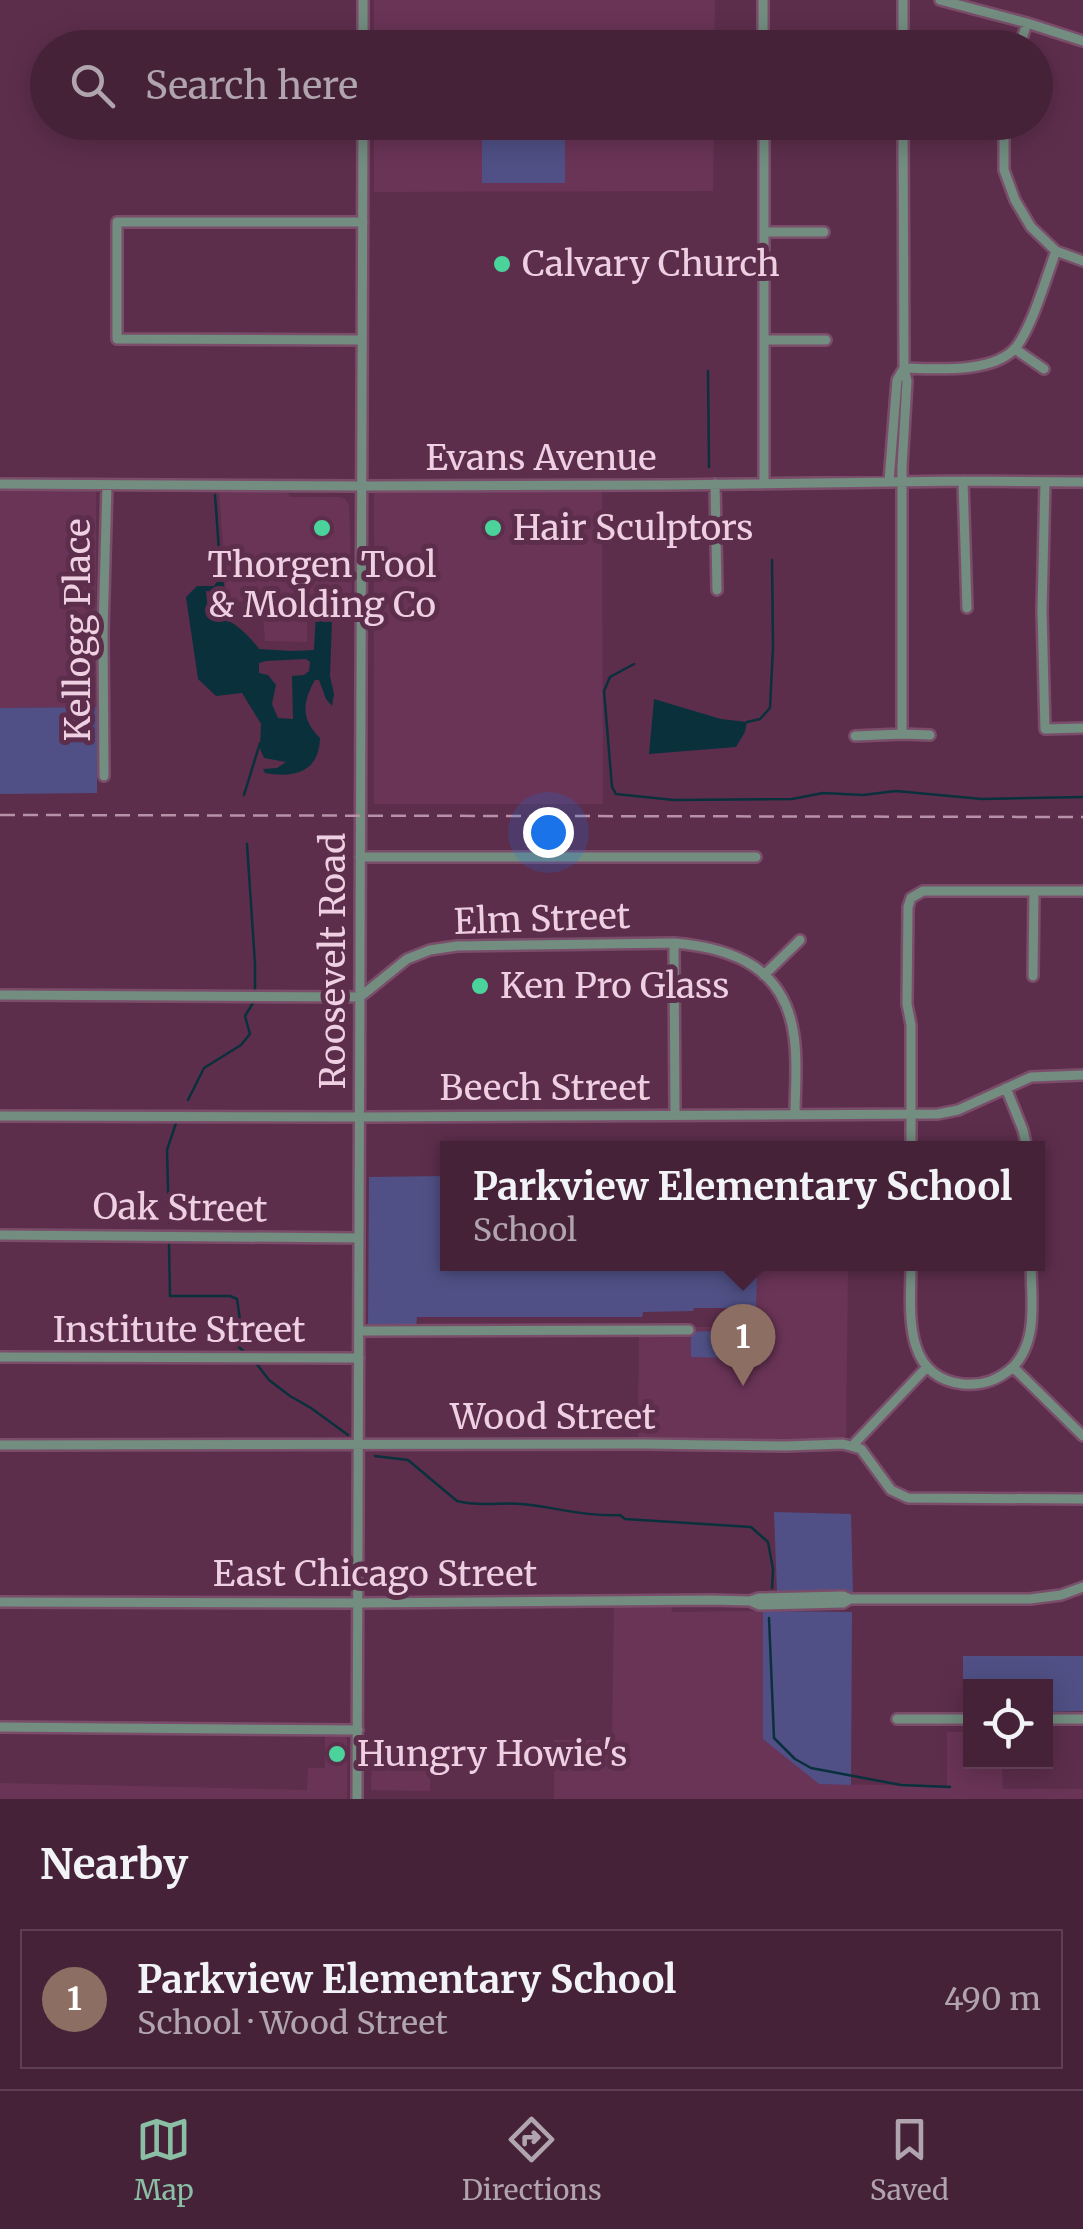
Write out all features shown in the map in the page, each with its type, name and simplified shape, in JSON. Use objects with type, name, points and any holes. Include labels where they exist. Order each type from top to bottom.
[{"type":"street","points":[[363,0],[363,30]]},
{"type":"street","points":[[763,0],[763,30]]},
{"type":"street","points":[[903,0],[903,30]]},
{"type":"street","points":[[940,0],[1048,30]]},
{"type":"street","points":[[1025,30],[1027,23]]},
{"type":"street","points":[[1053,32],[1083,42]]},
{"type":"street","name":"Roosevelt Road","points":[[358,1799],[363,140]]},
{"type":"street","points":[[764,140],[764,483]]},
{"type":"street","points":[[902,734],[902,467],[908,380],[904,368],[903,140]]},
{"type":"street","points":[[1004,140],[1004,170],[1031,227],[1056,251],[1083,260]]},
{"type":"street","points":[[362,222],[117,222],[117,339],[362,340]]},
{"type":"street","points":[[765,232],[824,232]]},
{"type":"street","points":[[904,368],[978,366],[1015,350],[1056,251]]},
{"type":"street","points":[[766,340],[826,340]]},
{"type":"street","points":[[1015,350],[1044,368]]},
{"type":"street","points":[[889,481],[897,380],[904,368]]},
{"type":"street","points":[[963,480],[967,608]]},
{"type":"street","points":[[1045,482],[1045,730],[1083,728]]},
{"type":"street","name":"Evans Avenue","points":[[0,484],[1083,482]]},
{"type":"street","points":[[715,484],[717,590]]},
{"type":"street","name":"Kellogg Place","points":[[104,776],[106,485]]},
{"type":"street","points":[[856,736],[930,734]]},
{"type":"street","points":[[360,857],[756,857]]},
{"type":"street","points":[[911,1141],[908,902],[923,891],[1083,891]]},
{"type":"street","points":[[1034,892],[1034,976]]},
{"type":"street","points":[[764,975],[800,940]]},
{"type":"street","points":[[674,943],[675,1115]]},
{"type":"street","name":"Elm Street","points":[[360,997],[407,959],[430,950],[458,946],[674,943],[730,952],[764,975],[784,1002],[794,1034],[795,1115]]},
{"type":"street","points":[[0,995],[360,997]]},
{"type":"street","name":"Beech Street","points":[[0,1116],[912,1115],[958,1110],[1031,1077],[1083,1076]]},
{"type":"street","points":[[1006,1088],[1025,1141]]},
{"type":"street","name":"Oak Street","points":[[0,1235],[359,1238]]},
{"type":"street","points":[[911,1271],[912,1335],[918,1352],[927,1367],[947,1379],[969,1385],[994,1381],[1013,1368],[1024,1354],[1030,1338],[1032,1271]]},
{"type":"street","points":[[359,1331],[688,1330]]},
{"type":"street","name":"Institute Street","points":[[0,1357],[359,1358]]},
{"type":"street","points":[[927,1367],[853,1445],[867,1456],[891,1490],[908,1498],[1083,1499]]},
{"type":"street","points":[[1013,1368],[1083,1436]]},
{"type":"street","name":"Wood Street","points":[[0,1445],[853,1445]]},
{"type":"street","name":"East Chicago Street","points":[[0,1602],[750,1601],[826,1596],[1030,1599],[1060,1595],[1083,1586]]},
{"type":"street","points":[[897,1720],[963,1720]]},
{"type":"street","points":[[1053,1720],[1083,1720]]},
{"type":"street","points":[[0,1727],[358,1730]]},
{"type":"shaded area","points":[[374,0],[715,0],[714,30],[374,30]]},
{"type":"shaded area","points":[[374,140],[714,140],[713,191],[374,192]]},
{"type":"shaded area","points":[[482,140],[565,140],[565,183],[482,183]]},
{"type":"shaded area","points":[[0,490],[96,490],[97,707],[0,708]]},
{"type":"shaded area","points":[[602,490],[603,804],[374,804],[374,493]]},
{"type":"shaded area","points":[[219,491],[339,497],[349,505],[352,595],[307,596],[307,642],[265,641],[262,602],[227,601]]},
{"type":"shaded area","points":[[97,707],[97,793],[0,794],[0,708]]},
{"type":"shaded area","points":[[440,1176],[440,1271],[757,1271],[756,1308],[643,1312],[642,1317],[417,1317],[416,1327],[368,1328],[369,1177]]},
{"type":"shaded area","points":[[756,1271],[848,1271],[846,1436],[638,1439],[639,1328],[755,1326]]},
{"type":"shaded area","points":[[730,1330],[730,1358],[691,1357],[691,1332]]},
{"type":"shaded area","points":[[774,1512],[851,1514],[853,1595],[777,1593]]},
{"type":"shaded area","points":[[671,1605],[672,1612],[763,1611],[763,1738],[819,1784],[947,1786],[947,1732],[963,1732],[963,1769],[1002,1769],[1003,1789],[1083,1789],[1083,1799],[554,1799],[554,1740],[612,1740],[614,1606]]},
{"type":"shaded area","points":[[763,1611],[852,1612],[851,1785],[819,1784],[763,1739]]},
{"type":"shaded area","points":[[963,1656],[1083,1656],[1083,1711],[1053,1712],[1053,1679],[963,1679]]},
{"type":"shaded area","points":[[325,1733],[347,1736],[347,1799],[0,1799],[0,1783],[307,1790],[308,1768],[325,1768]]},
{"type":"shaded area","points":[[430,1762],[430,1791],[371,1790],[372,1763]]},
{"type":"water","points":[[223,577],[225,593],[206,591],[208,611],[237,626],[259,649],[314,650],[319,607],[332,620],[332,706],[319,680],[315,680],[306,710],[309,724],[320,738],[319,750],[303,770],[286,775],[265,773],[263,769],[277,768],[286,762],[264,758],[260,749],[261,724],[242,693],[216,696],[198,679],[186,597],[197,586],[214,586]],"holes":[[[306,659],[310,662],[304,675],[292,676],[293,719],[278,718],[272,704],[276,685],[268,675],[259,673],[259,663]]]},
{"type":"water","points":[[654,699],[721,719],[747,722],[745,732],[736,747],[649,754]]},
{"type":"waterway","points":[[708,371],[709,467]]},
{"type":"waterway","points":[[215,495],[221,578]]},
{"type":"waterway","points":[[747,722],[760,719],[770,708],[772,560]]},
{"type":"waterway","points":[[634,664],[610,677],[604,691],[612,787],[616,794],[674,800],[792,799],[823,793],[863,795],[896,791],[982,799],[1083,797]]},
{"type":"waterway","points":[[244,795],[260,743]]},
{"type":"waterway","points":[[247,844],[255,990]]},
{"type":"waterway","points":[[188,1100],[204,1068],[241,1045],[250,1034],[245,1016],[253,1003]]},
{"type":"waterway","points":[[169,1223],[167,1150],[176,1123]]},
{"type":"waterway","points":[[169,1245],[170,1296],[237,1299],[239,1347],[244,1352]]},
{"type":"waterway","points":[[256,1363],[269,1380],[348,1435]]},
{"type":"waterway","points":[[375,1456],[408,1460],[457,1501],[465,1503],[522,1504],[620,1515],[625,1519],[751,1527],[768,1542],[772,1588]]},
{"type":"waterway","points":[[769,1618],[774,1738],[795,1759],[811,1768],[901,1785],[950,1787]]},
{"type":"railway","points":[[0,815],[1083,817]]},
{"type":"place","name":"Calvary Church","points":[[502,264]]},
{"type":"place","name":"Thorgen Tool & Molding Co","points":[[322,528]]},
{"type":"place","name":"Hair Sculptors","points":[[493,528]]},
{"type":"place","name":"Ken Pro Glass","points":[[480,986]]},
{"type":"place","name":"Parkview Elementary School","points":[[743,1386]]},
{"type":"place","name":"Hungry Howie's","points":[[337,1754]]}]
